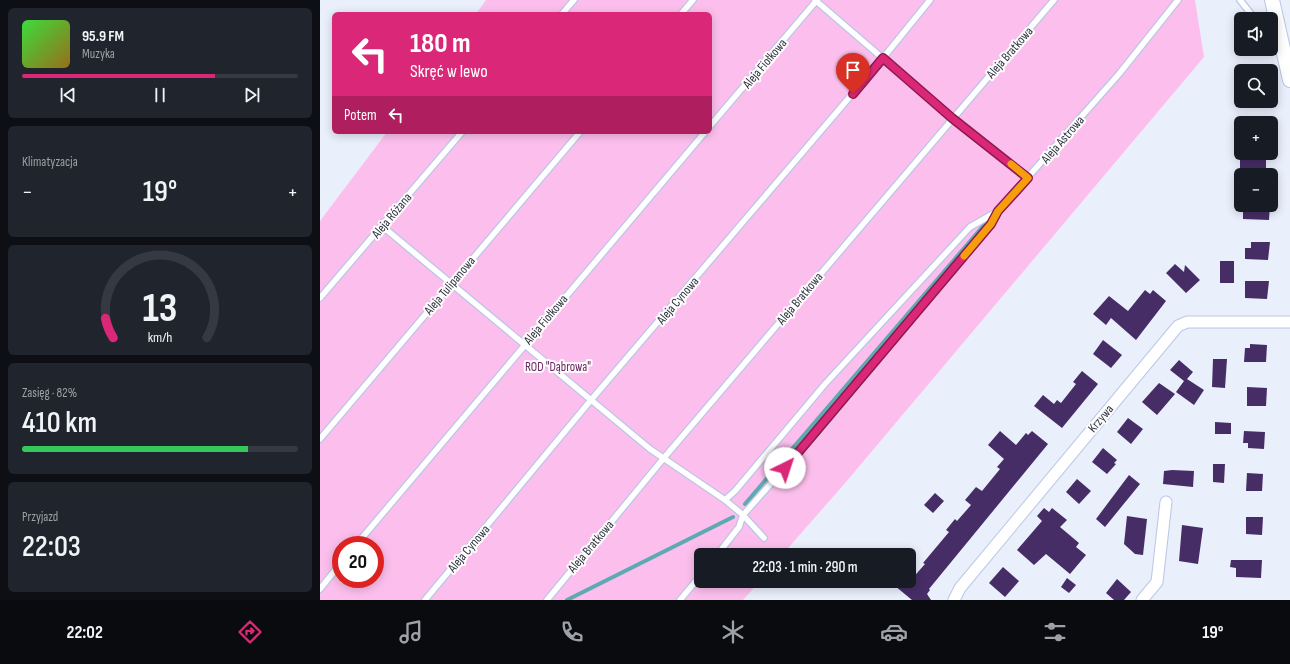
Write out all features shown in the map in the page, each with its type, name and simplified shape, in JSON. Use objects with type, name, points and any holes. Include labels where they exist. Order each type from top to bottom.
[{"type":"street","points":[[1272,0],[1279,44],[1290,80]]},
{"type":"street","name":"Krzywa","points":[[954,600],[960,588],[970,575],[1178,326],[1187,322],[1290,322]]},
{"type":"street","points":[[1142,600],[1157,582],[1166,502]]},
{"type":"lane","points":[[564,12],[574,0]]},
{"type":"lane","points":[[683,12],[692,0]]},
{"type":"lane","points":[[816,0],[952,118],[1028,178]]},
{"type":"lane","name":"Aleja Fiołkowa","points":[[712,124],[816,0]]},
{"type":"lane","name":"Aleja Cynowa","points":[[425,600],[592,400],[883,58],[930,0]]},
{"type":"lane","name":"Aleja Bratkowa","points":[[547,600],[663,459],[1054,0]]},
{"type":"lane","name":"Aleja Astrowa","points":[[722,548],[739,527],[743,515],[816,432],[981,236],[991,224],[998,211],[1119,74],[1178,0]]},
{"type":"lane","points":[[1240,0],[1249,12]]},
{"type":"lane","name":"Aleja Różana","points":[[320,298],[460,134]]},
{"type":"lane","name":"Aleja Tulipanowa","points":[[320,439],[578,134]]},
{"type":"lane","name":"Aleja Fiołkowa","points":[[364,536],[524,344],[703,134]]},
{"type":"lane","points":[[725,500],[735,491],[852,355],[970,227],[998,211]]},
{"type":"lane","points":[[382,226],[663,459],[725,500],[743,515],[764,538]]},
{"type":"lane","points":[[320,588],[332,574]]},
{"type":"lane","points":[[680,600],[694,583]]},
{"type":"green space","name":"ROD \"Dąbrowa\"","points":[[486,0],[1195,0],[1204,57],[846,482],[788,548],[694,548],[694,588],[754,588],[743,600],[320,600],[320,221],[385,134],[712,134],[712,12],[477,12]]},
{"type":"building","points":[[1240,160],[1266,160],[1266,168],[1240,168]]},
{"type":"building","points":[[1243,212],[1270,212],[1269,220],[1243,219]]},
{"type":"building","points":[[1251,242],[1270,242],[1268,260],[1245,259],[1245,248],[1251,248]]},
{"type":"building","points":[[1220,261],[1234,261],[1234,283],[1220,283]]},
{"type":"building","points":[[1175,264],[1184,272],[1185,265],[1200,280],[1186,293],[1166,273]]},
{"type":"building","points":[[1245,281],[1269,281],[1267,299],[1245,298]]},
{"type":"building","points":[[1145,290],[1150,294],[1153,290],[1166,301],[1136,340],[1111,318],[1106,325],[1093,314],[1109,296],[1128,311]]},
{"type":"building","points":[[1103,340],[1122,355],[1111,368],[1093,354]]},
{"type":"building","points":[[1250,344],[1267,345],[1266,362],[1244,362],[1245,348],[1250,348]]},
{"type":"building","points":[[1213,359],[1227,359],[1225,388],[1212,387]]},
{"type":"building","points":[[1179,360],[1193,372],[1187,379],[1204,390],[1194,405],[1176,392],[1184,381],[1170,370]]},
{"type":"building","points":[[1082,371],[1098,384],[1062,428],[1034,406],[1043,395],[1054,404],[1057,400],[1061,403],[1076,384],[1073,382]]},
{"type":"building","points":[[1159,383],[1175,394],[1157,415],[1142,402]]},
{"type":"building","points":[[1247,387],[1267,388],[1266,406],[1247,406]]},
{"type":"building","points":[[1128,418],[1143,429],[1131,444],[1117,432]]},
{"type":"building","points":[[1215,422],[1231,423],[1231,434],[1215,434]]},
{"type":"building","points":[[1000,431],[1016,445],[1026,433],[1028,435],[1032,431],[1048,444],[929,589],[930,590],[927,594],[931,600],[912,600],[897,588],[916,588],[916,574],[925,564],[923,563],[949,532],[946,530],[955,519],[957,521],[971,505],[965,500],[976,487],[982,491],[1000,469],[997,467],[1004,459],[988,445]]},
{"type":"building","points":[[1244,431],[1265,432],[1264,449],[1248,448],[1248,443],[1243,443]]},
{"type":"building","points":[[1103,448],[1117,460],[1114,463],[1116,464],[1107,474],[1092,462]]},
{"type":"building","points":[[1213,464],[1225,464],[1224,483],[1213,482]]},
{"type":"building","points":[[1164,471],[1194,471],[1193,487],[1163,484]]},
{"type":"building","points":[[1247,473],[1263,474],[1262,491],[1246,491]]},
{"type":"building","points":[[1129,475],[1140,484],[1105,527],[1096,519]]},
{"type":"building","points":[[1077,479],[1091,491],[1079,504],[1066,492]]},
{"type":"building","points":[[935,493],[944,501],[933,513],[924,505]]},
{"type":"building","points":[[1044,508],[1049,512],[1052,508],[1067,520],[1060,527],[1079,543],[1076,547],[1086,555],[1070,574],[1046,554],[1034,565],[1017,550],[1042,521],[1037,516]]},
{"type":"building","points":[[1127,516],[1147,519],[1143,555],[1135,554],[1124,544]]},
{"type":"building","points":[[1246,517],[1263,517],[1262,535],[1246,534]]},
{"type":"building","points":[[1182,525],[1203,528],[1198,564],[1179,561]]},
{"type":"building","points":[[1231,560],[1262,560],[1261,578],[1236,577],[1236,568],[1230,567]]},
{"type":"building","points":[[1003,567],[1019,581],[1005,597],[989,583]]},
{"type":"building","points":[[1067,578],[1076,585],[1069,593],[1061,587]]},
{"type":"building","points":[[1117,579],[1131,592],[1124,600],[1114,600],[1106,593]]},
{"type":"waterway","points":[[745,504],[984,225]]},
{"type":"waterway","points":[[567,600],[733,517]]},
{"type":"slow traffic","points":[[964,256],[991,224],[998,211],[1028,178],[1011,164]]},
{"type":"route","points":[[785,468],[991,224],[998,211],[1028,178],[952,118],[883,58],[853,94]]}]
